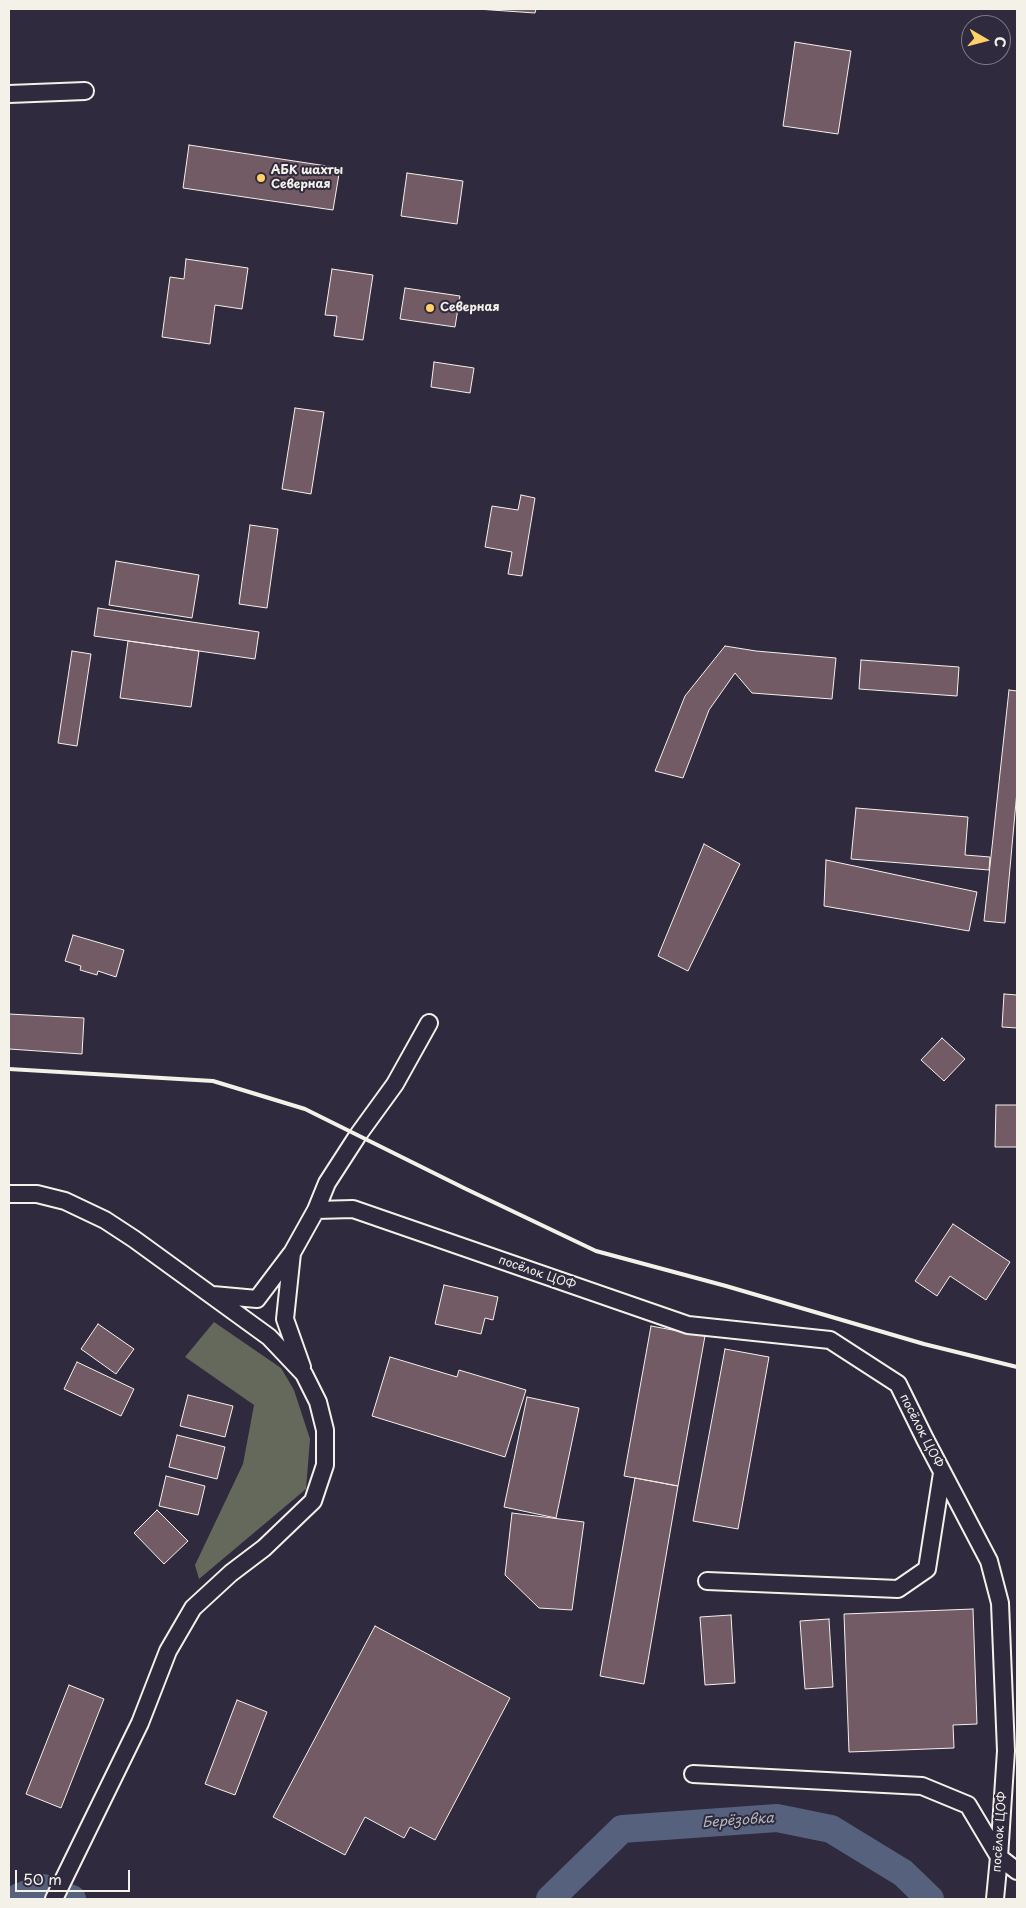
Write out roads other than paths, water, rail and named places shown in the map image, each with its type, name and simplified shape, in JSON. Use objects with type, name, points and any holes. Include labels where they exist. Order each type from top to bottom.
[{"type":"street","points":[[9,94],[84,91]]},
{"type":"street","points":[[211,1294],[257,1299],[292,1253],[316,1210],[328,1183],[358,1135],[396,1084],[429,1023]]},
{"type":"street","points":[[9,1194],[37,1194],[65,1201],[105,1220],[269,1337],[304,1374]]},
{"type":"street","name":"посёлок ЦОФ","points":[[316,1210],[353,1210],[688,1325],[830,1340],[898,1384],[942,1473],[990,1561],[1000,1603],[1006,1750],[999,1857],[994,1899]]},
{"type":"street","points":[[54,1899],[140,1723],[168,1651],[193,1608],[231,1573],[264,1548],[313,1501],[325,1465],[325,1430],[318,1402],[304,1374],[285,1319],[292,1253]]},
{"type":"street","points":[[707,1581],[898,1589],[927,1570],[942,1473]]},
{"type":"street","points":[[693,1774],[922,1786],[968,1805],[999,1857],[1017,1870]]},
{"type":"waterway","name":"Берёзовка","points":[[550,1899],[622,1829],[777,1818],[831,1829],[903,1873],[930,1899]]},
{"type":"waterway","name":"Берёзовка","points":[[19,1899],[19,1897],[43,1888]]},
{"type":"railway","points":[[9,1069],[213,1081],[305,1109],[596,1251],[726,1286],[924,1344],[1017,1367]]},
{"type":"place","name":"АБК шахты Северная","points":[[261,178]]},
{"type":"place","name":"Северная","points":[[430,308]]}]
